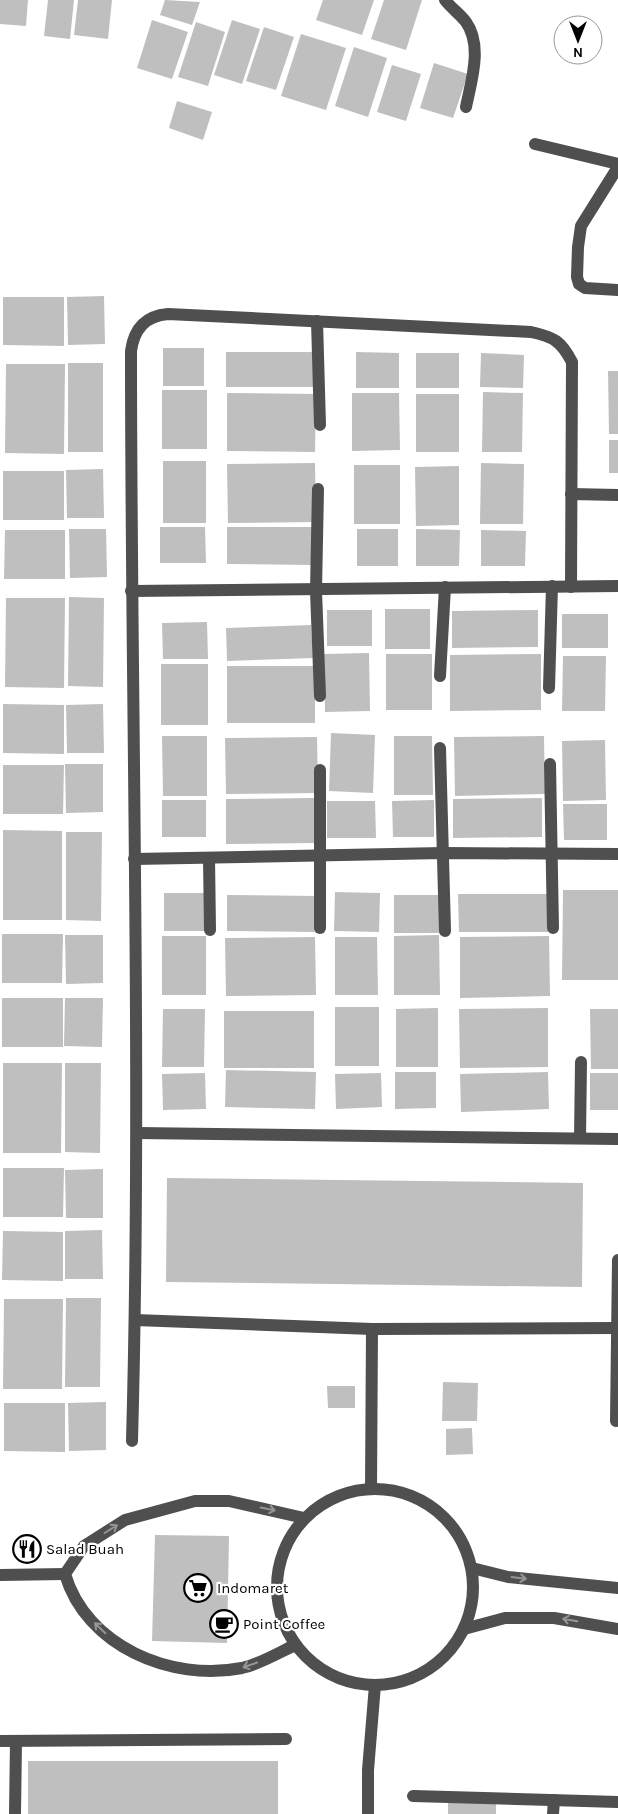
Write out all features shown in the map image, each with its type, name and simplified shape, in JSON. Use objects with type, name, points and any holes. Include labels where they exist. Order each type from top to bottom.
[{"type":"street","points":[[445,0],[468,25],[472,36],[475,63],[466,107]]},
{"type":"street","points":[[535,144],[618,165],[581,226],[577,277],[579,284],[585,288],[618,290]]},
{"type":"street","points":[[132,1441],[137,1133],[131,591],[131,351],[139,326],[153,317],[168,314],[531,332],[554,338],[565,349],[572,362],[571,587]]},
{"type":"street","points":[[317,321],[320,425]]},
{"type":"street","points":[[318,489],[316,590],[320,696]]},
{"type":"street","points":[[572,494],[618,495]]},
{"type":"street","points":[[549,688],[552,586]]},
{"type":"street","points":[[131,591],[618,586]]},
{"type":"street","points":[[440,676],[445,587]]},
{"type":"street","points":[[440,748],[445,931]]},
{"type":"street","points":[[550,764],[552,928]]},
{"type":"street","points":[[320,770],[320,928]]},
{"type":"street","points":[[134,860],[443,854],[618,854]]},
{"type":"street","points":[[209,858],[210,930]]},
{"type":"street","points":[[580,1138],[581,1062]]},
{"type":"street","points":[[137,1133],[618,1139]]},
{"type":"street","points":[[616,1422],[618,1260]]},
{"type":"street","points":[[135,1320],[372,1328],[616,1328]]},
{"type":"street","points":[[371,1489],[372,1328]]},
{"type":"street","points":[[371,1489],[399,1492],[424,1502],[446,1520],[462,1542],[472,1568],[473,1599],[464,1629],[449,1652],[427,1670],[402,1681],[375,1685],[351,1683],[330,1674],[310,1662],[295,1645],[282,1620],[276,1594],[278,1566],[288,1540],[304,1518],[324,1503],[347,1493],[371,1489]]},
{"type":"street","points":[[65,1574],[84,1546],[125,1520],[195,1501],[229,1501],[304,1518]]},
{"type":"street","points":[[472,1568],[508,1577],[618,1588]]},
{"type":"street","points":[[0,1575],[65,1574]]},
{"type":"street","points":[[65,1574],[71,1594],[84,1614],[112,1640],[136,1655],[172,1668],[202,1670],[242,1668],[268,1659],[295,1645]]},
{"type":"street","points":[[464,1629],[505,1618],[554,1618],[618,1628]]},
{"type":"street","points":[[368,1814],[368,1770],[375,1685]]},
{"type":"street","points":[[0,1741],[286,1739]]},
{"type":"street","points":[[15,1814],[16,1741]]},
{"type":"street","points":[[413,1796],[618,1802]]},
{"type":"street","points":[[553,1814],[554,1800]]},
{"type":"building","points":[[0,0],[28,0],[26,26],[0,24]]},
{"type":"building","points":[[48,0],[74,0],[70,39],[44,36]]},
{"type":"building","points":[[78,0],[112,0],[108,39],[74,35]]},
{"type":"building","points":[[165,0],[200,2],[192,25],[160,15]]},
{"type":"building","points":[[323,0],[374,0],[362,35],[316,20]]},
{"type":"building","points":[[384,0],[422,0],[406,50],[371,39]]},
{"type":"building","points":[[152,20],[188,32],[172,79],[137,68]]},
{"type":"building","points":[[232,20],[260,29],[242,84],[214,75]]},
{"type":"building","points":[[196,22],[225,32],[208,86],[178,77]]},
{"type":"building","points":[[264,27],[294,37],[276,90],[246,81]]},
{"type":"building","points":[[301,34],[346,48],[326,110],[281,96]]},
{"type":"building","points":[[354,47],[387,58],[368,117],[335,106]]},
{"type":"building","points":[[434,63],[468,74],[453,118],[420,108]]},
{"type":"building","points":[[392,65],[421,74],[406,121],[377,112]]},
{"type":"building","points":[[177,101],[212,112],[203,140],[169,128]]},
{"type":"building","points":[[104,296],[105,344],[68,345],[67,297]]},
{"type":"building","points":[[3,297],[64,297],[64,346],[3,345]]},
{"type":"building","points":[[163,348],[204,348],[204,386],[163,386]]},
{"type":"building","points":[[226,352],[313,352],[313,387],[226,387]]},
{"type":"building","points":[[356,352],[399,353],[399,388],[356,388]]},
{"type":"building","points":[[416,353],[459,353],[459,388],[416,388]]},
{"type":"building","points":[[481,353],[524,355],[523,388],[480,387]]},
{"type":"building","points":[[68,363],[103,363],[103,452],[68,452]]},
{"type":"building","points":[[6,364],[65,364],[64,454],[5,453]]},
{"type":"building","points":[[608,371],[618,371],[618,434],[609,434]]},
{"type":"building","points":[[162,390],[207,390],[207,449],[162,449]]},
{"type":"building","points":[[483,392],[523,393],[522,452],[482,452]]},
{"type":"building","points":[[227,393],[316,394],[315,452],[227,451]]},
{"type":"building","points":[[352,393],[399,393],[400,450],[352,451]]},
{"type":"building","points":[[416,394],[459,394],[459,452],[416,452]]},
{"type":"building","points":[[609,440],[618,440],[618,473],[609,473]]},
{"type":"building","points":[[163,461],[206,461],[206,523],[163,523]]},
{"type":"building","points":[[315,463],[316,522],[228,523],[227,464]]},
{"type":"building","points":[[481,463],[524,464],[523,524],[480,524]]},
{"type":"building","points":[[354,465],[400,465],[400,524],[354,524]]},
{"type":"building","points":[[459,466],[459,525],[416,526],[415,467]]},
{"type":"building","points":[[103,469],[104,518],[67,518],[66,470]]},
{"type":"building","points":[[3,471],[64,471],[64,520],[3,520]]},
{"type":"building","points":[[160,527],[205,527],[206,563],[160,563]]},
{"type":"building","points":[[227,527],[314,527],[314,565],[227,564]]},
{"type":"building","points":[[69,529],[106,529],[107,577],[70,578]]},
{"type":"building","points":[[357,529],[398,529],[398,566],[357,566]]},
{"type":"building","points":[[416,529],[460,530],[459,566],[416,566]]},
{"type":"building","points":[[5,530],[65,530],[65,579],[4,579]]},
{"type":"building","points":[[481,530],[526,531],[525,566],[481,566]]},
{"type":"building","points":[[69,597],[104,598],[103,687],[68,686]]},
{"type":"building","points":[[6,598],[65,598],[64,688],[5,687]]},
{"type":"building","points":[[385,609],[430,609],[430,649],[385,649]]},
{"type":"building","points":[[327,610],[372,610],[372,646],[327,646]]},
{"type":"building","points":[[538,610],[538,647],[452,648],[452,611]]},
{"type":"building","points":[[562,614],[608,614],[608,648],[562,648]]},
{"type":"building","points":[[207,622],[208,659],[163,659],[162,623]]},
{"type":"building","points":[[311,625],[313,658],[227,661],[226,628]]},
{"type":"building","points":[[369,653],[370,711],[325,712],[324,654]]},
{"type":"building","points":[[386,654],[432,654],[432,710],[386,710]]},
{"type":"building","points":[[541,654],[541,710],[450,711],[450,655]]},
{"type":"building","points":[[563,656],[606,656],[605,711],[562,711]]},
{"type":"building","points":[[161,664],[208,664],[208,725],[161,725]]},
{"type":"building","points":[[227,666],[315,666],[315,723],[227,723]]},
{"type":"building","points":[[3,704],[64,705],[64,754],[3,753]]},
{"type":"building","points":[[103,704],[104,753],[67,753],[66,705]]},
{"type":"building","points":[[331,733],[375,735],[373,793],[329,791]]},
{"type":"building","points":[[162,736],[207,736],[207,796],[163,796]]},
{"type":"building","points":[[394,736],[432,736],[433,795],[394,795]]},
{"type":"building","points":[[544,736],[545,794],[455,796],[454,737]]},
{"type":"building","points":[[317,737],[318,793],[226,794],[225,738]]},
{"type":"building","points":[[605,740],[606,800],[563,801],[562,741]]},
{"type":"building","points":[[65,764],[103,764],[103,812],[66,813]]},
{"type":"building","points":[[3,765],[64,765],[63,814],[3,814]]},
{"type":"building","points":[[314,798],[314,843],[226,844],[226,799]]},
{"type":"building","points":[[542,798],[542,837],[453,838],[453,799]]},
{"type":"building","points":[[162,800],[206,800],[206,837],[162,837]]},
{"type":"building","points":[[434,800],[434,837],[393,837],[392,801]]},
{"type":"building","points":[[327,801],[375,801],[376,838],[327,838]]},
{"type":"building","points":[[563,804],[607,804],[607,840],[564,840]]},
{"type":"building","points":[[3,830],[62,831],[62,920],[3,920]]},
{"type":"building","points":[[66,832],[102,832],[101,921],[66,920]]},
{"type":"building","points":[[563,890],[618,890],[618,980],[562,980]]},
{"type":"building","points":[[335,892],[380,893],[379,932],[334,931]]},
{"type":"building","points":[[164,893],[205,893],[205,931],[164,931]]},
{"type":"building","points":[[458,894],[548,894],[549,932],[459,932]]},
{"type":"building","points":[[227,895],[316,896],[316,932],[227,931]]},
{"type":"building","points":[[394,895],[439,895],[439,933],[394,933]]},
{"type":"building","points":[[2,934],[63,934],[62,983],[2,983]]},
{"type":"building","points":[[65,935],[103,935],[103,983],[66,984]]},
{"type":"building","points":[[439,935],[440,995],[394,995],[394,936]]},
{"type":"building","points":[[162,936],[206,936],[206,995],[162,995]]},
{"type":"building","points":[[549,936],[550,996],[460,998],[460,937]]},
{"type":"building","points":[[315,937],[316,995],[226,996],[225,938]]},
{"type":"building","points":[[335,937],[377,937],[378,995],[335,995]]},
{"type":"building","points":[[2,998],[63,998],[63,1047],[2,1047]]},
{"type":"building","points":[[65,998],[103,998],[102,1047],[64,1046]]},
{"type":"building","points":[[335,1007],[379,1007],[379,1066],[335,1066]]},
{"type":"building","points":[[438,1008],[438,1067],[396,1067],[396,1009]]},
{"type":"building","points":[[548,1008],[548,1067],[460,1068],[459,1009]]},
{"type":"building","points":[[163,1009],[205,1009],[204,1067],[162,1067]]},
{"type":"building","points":[[590,1009],[618,1009],[618,1069],[591,1069]]},
{"type":"building","points":[[224,1011],[314,1011],[314,1068],[224,1068]]},
{"type":"building","points":[[3,1063],[62,1063],[61,1153],[3,1153]]},
{"type":"building","points":[[65,1063],[101,1063],[100,1153],[65,1152]]},
{"type":"building","points":[[226,1070],[316,1072],[315,1109],[225,1107]]},
{"type":"building","points":[[395,1072],[436,1072],[436,1108],[395,1109]]},
{"type":"building","points":[[548,1072],[549,1109],[461,1112],[460,1074]]},
{"type":"building","points":[[205,1073],[206,1109],[163,1110],[162,1074]]},
{"type":"building","points":[[381,1073],[382,1107],[336,1109],[335,1074]]},
{"type":"building","points":[[590,1073],[618,1073],[618,1110],[590,1110]]},
{"type":"building","points":[[3,1168],[64,1168],[63,1217],[3,1217]]},
{"type":"building","points":[[103,1169],[103,1218],[66,1218],[65,1170]]},
{"type":"building","points":[[167,1178],[583,1183],[582,1287],[166,1282]]},
{"type":"building","points":[[102,1230],[103,1279],[65,1279],[65,1231]]},
{"type":"building","points":[[3,1231],[63,1232],[63,1281],[2,1280]]},
{"type":"building","points":[[66,1298],[101,1298],[100,1387],[65,1387]]},
{"type":"building","points":[[4,1299],[63,1299],[62,1389],[3,1389]]},
{"type":"building","points":[[443,1382],[478,1383],[477,1421],[442,1421]]},
{"type":"building","points":[[327,1386],[355,1386],[355,1408],[328,1408]]},
{"type":"building","points":[[106,1402],[106,1450],[69,1451],[68,1403]]},
{"type":"building","points":[[4,1403],[65,1403],[65,1452],[4,1451]]},
{"type":"building","points":[[472,1428],[473,1454],[446,1455],[446,1429]]},
{"type":"building","points":[[155,1535],[229,1536],[227,1643],[152,1641]]},
{"type":"building","points":[[28,1761],[278,1761],[278,1814],[28,1814]]},
{"type":"building","points":[[496,1801],[496,1814],[448,1814],[448,1802]]},
{"type":"place","name":"Salad Buah","points":[[27,1549]]},
{"type":"place","name":"Indomaret","points":[[198,1588]]},
{"type":"place","name":"Point Coffee","points":[[224,1624]]}]
